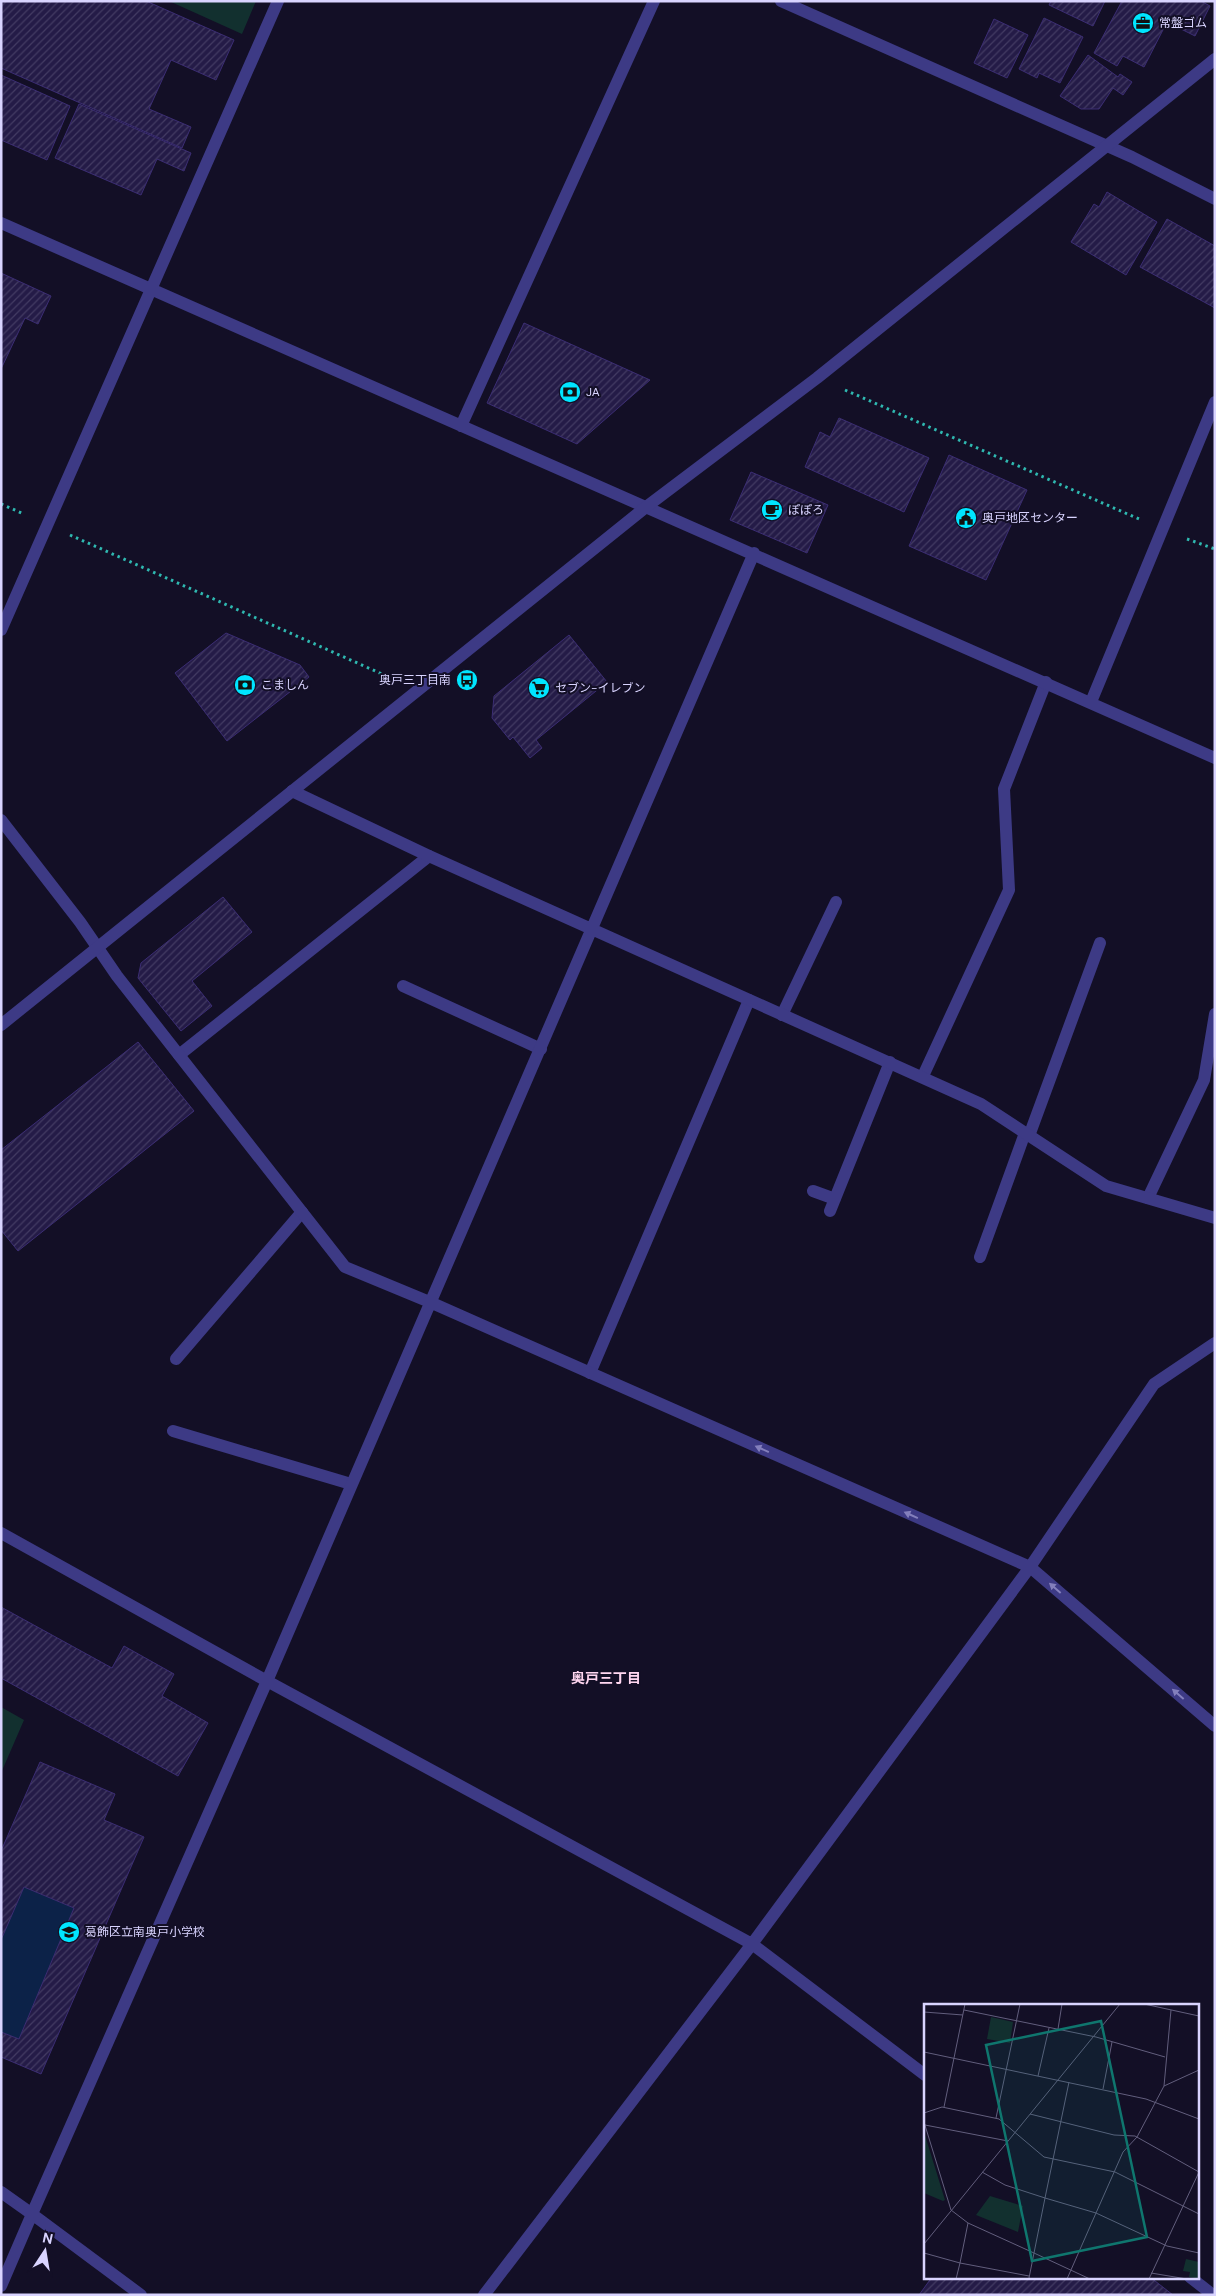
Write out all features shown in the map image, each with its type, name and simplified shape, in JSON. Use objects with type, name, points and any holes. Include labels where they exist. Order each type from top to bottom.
[{"type":"street","points":[[1,630],[278,1]]},
{"type":"street","points":[[462,426],[654,1]]},
{"type":"street","points":[[781,1],[1107,146],[1215,199]]},
{"type":"street","points":[[4,1020],[97,948],[646,507],[817,378],[1215,59]]},
{"type":"street","points":[[1,223],[754,553],[1215,758]]},
{"type":"street","points":[[1090,702],[1215,402]]},
{"type":"street","points":[[1,2286],[432,1303],[754,553]]},
{"type":"street","points":[[923,1076],[1009,890],[1004,789],[1046,682]]},
{"type":"street","points":[[292,791],[429,856],[782,1015],[923,1076],[981,1104],[1106,1186],[1215,1218]]},
{"type":"street","points":[[1,820],[179,1055],[345,1267],[432,1303],[1030,1567],[1215,1726]]},
{"type":"street","points":[[179,1055],[429,856]]},
{"type":"street","points":[[782,1015],[836,902]]},
{"type":"street","points":[[980,1257],[1100,943]]},
{"type":"street","points":[[403,986],[541,1049]]},
{"type":"street","points":[[590,1374],[749,1000]]},
{"type":"street","points":[[1148,1198],[1204,1080],[1215,1014]]},
{"type":"street","points":[[813,1191],[833,1205],[890,1062]]},
{"type":"street","points":[[176,1359],[302,1212]]},
{"type":"street","points":[[484,2295],[752,1944],[1030,1567],[1154,1384],[1215,1343]]},
{"type":"street","points":[[173,1432],[352,1484]]},
{"type":"street","points":[[1,1533],[267,1681],[752,1944],[924,2074]]},
{"type":"street","points":[[1,2192],[141,2295]]},
{"type":"street","points":[[1191,2278],[1214,2295]]},
{"type":"path","points":[[817,378],[1162,529],[1215,549]]},
{"type":"path","points":[[1,504],[419,690]]},
{"type":"green space","points":[[169,1],[256,1],[242,34]]},
{"type":"green space","points":[[1,1707],[24,1720],[1,1773]]},
{"type":"water","points":[[24,1887],[74,1908],[19,2039],[1,2032],[1,1940]]},
{"type":"building","points":[[1,1],[146,1],[234,40],[216,80],[171,60],[149,109],[191,127],[182,148],[1,68]]},
{"type":"building","points":[[1051,1],[1105,1],[1093,26],[1049,5]]},
{"type":"building","points":[[1122,1],[1201,1],[1210,6],[1195,36],[1167,22],[1144,67],[1123,56],[1117,66],[1094,53]]},
{"type":"building","points":[[1044,18],[1083,37],[1060,83],[1039,73],[1037,78],[1019,69]]},
{"type":"building","points":[[994,19],[1028,35],[1007,78],[974,63]]},
{"type":"building","points":[[1088,55],[1118,77],[1120,74],[1132,82],[1123,95],[1113,88],[1099,109],[1081,109],[1060,96]]},
{"type":"building","points":[[1,75],[70,106],[47,160],[1,140]]},
{"type":"building","points":[[79,104],[191,153],[184,171],[157,159],[141,195],[55,158]]},
{"type":"building","points":[[1107,192],[1157,222],[1126,275],[1071,242],[1094,204],[1099,207]]},
{"type":"building","points":[[1167,219],[1215,246],[1215,308],[1140,267]]},
{"type":"building","points":[[1,273],[51,296],[38,324],[25,318],[1,369]]},
{"type":"building","points":[[524,323],[650,380],[577,444],[487,403]]},
{"type":"building","points":[[839,418],[929,458],[904,512],[805,467],[820,432],[830,437]]},
{"type":"building","points":[[949,455],[1027,490],[986,580],[909,546]]},
{"type":"building","points":[[751,472],[828,505],[807,553],[730,520]]},
{"type":"building","points":[[226,633],[300,665],[309,677],[227,741],[175,673]]},
{"type":"building","points":[[569,635],[607,682],[536,740],[542,748],[530,758],[513,737],[510,740],[492,718],[494,696]]},
{"type":"building","points":[[223,897],[252,932],[192,981],[212,1006],[181,1031],[138,978],[141,963]]},
{"type":"building","points":[[138,1042],[194,1111],[18,1251],[1,1230],[1,1150]]},
{"type":"building","points":[[1,1607],[112,1668],[124,1646],[174,1674],[162,1696],[208,1723],[178,1776],[1,1678]]},
{"type":"building","points":[[40,1762],[115,1794],[104,1820],[144,1837],[41,2074],[1,2057],[1,2032],[19,2039],[74,1908],[24,1887],[1,1940],[1,1851]]},
{"type":"building","points":[[931,2278],[1151,2278],[1173,2295],[919,2295]]},
{"type":"place","name":"常盤ゴム","points":[[1143,23]]},
{"type":"place","name":"JA","points":[[570,392]]},
{"type":"place","name":"ぽぽろ","points":[[772,510]]},
{"type":"place","name":"奥戸地区センター","points":[[966,518]]},
{"type":"place","name":"奥戸三丁目南","points":[[467,680]]},
{"type":"place","name":"こましん","points":[[245,685]]},
{"type":"place","name":"セブン-イレブン","points":[[539,688]]},
{"type":"place","name":"葛飾区立南奥戸小学校","points":[[69,1932]]},
{"type":"district","name":"奥戸三丁目","points":[[606,1678]]}]
